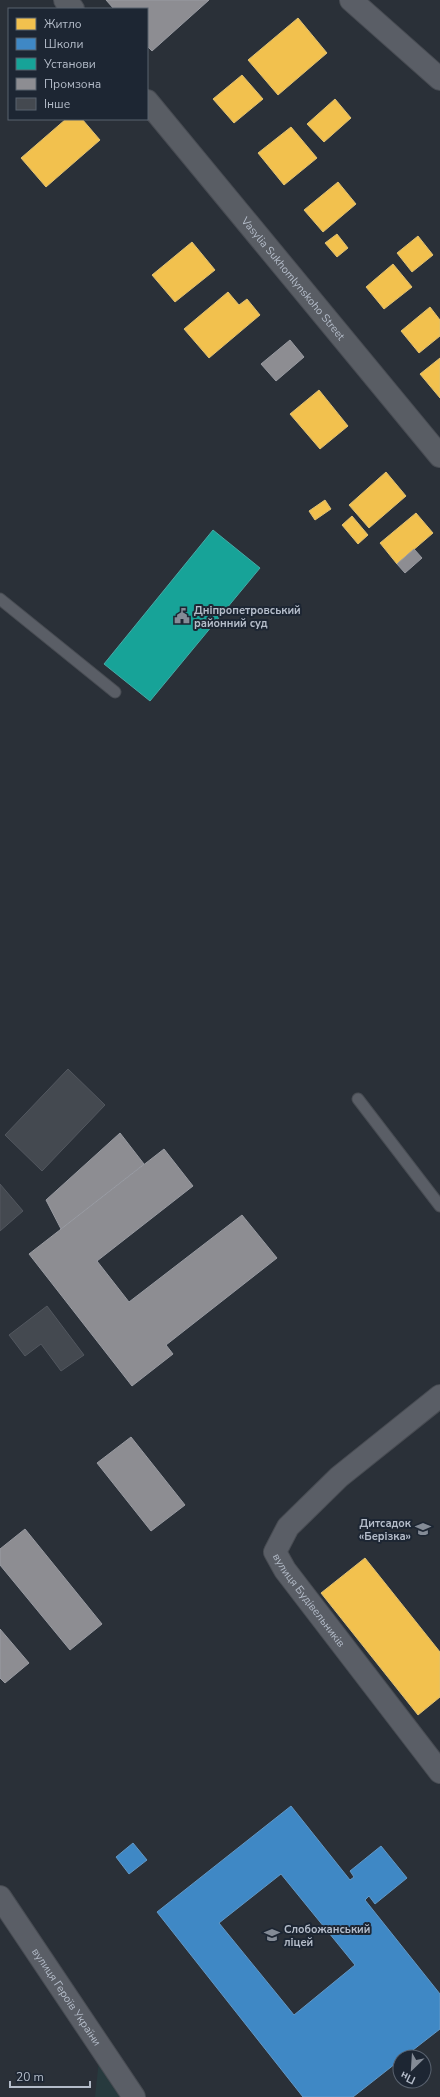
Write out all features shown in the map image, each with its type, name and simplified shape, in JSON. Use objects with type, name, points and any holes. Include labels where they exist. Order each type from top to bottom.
[{"type":"main road","points":[[66,0],[72,8]]},
{"type":"main road","name":"Vasylia Sukhomlynskoho Street","points":[[148,101],[440,456]]},
{"type":"street","points":[[351,0],[440,79]]},
{"type":"street","name":"вулиця Будівельників","points":[[440,1396],[340,1477],[288,1527],[276,1552],[285,1570],[440,1772]]},
{"type":"street","name":"вулиця Героїв України","points":[[0,1897],[134,2097]]},
{"type":"lane","points":[[0,599],[115,692]]},
{"type":"lane","points":[[358,1099],[440,1206]]},
{"type":"green space","points":[[99,2060],[123,2097],[95,2097]]},
{"type":"building: Житло","points":[[298,18],[327,53],[278,95],[248,60]]},
{"type":"building: Житло","points":[[242,75],[263,99],[234,123],[213,99]]},
{"type":"building: Житло","points":[[335,99],[351,118],[324,142],[307,124]]},
{"type":"building: Житло","points":[[65,120],[83,120],[100,140],[46,187],[21,158]]},
{"type":"building: Житло","points":[[291,127],[317,158],[284,185],[258,153]]},
{"type":"building: Житло","points":[[338,182],[356,204],[323,232],[304,210]]},
{"type":"building: Житло","points":[[337,234],[348,248],[337,257],[325,243]]},
{"type":"building: Житло","points":[[418,236],[433,255],[412,272],[397,253]]},
{"type":"building: Житло","points":[[192,242],[215,270],[175,302],[152,275]]},
{"type":"building: Житло","points":[[393,264],[412,287],[384,309],[366,287]]},
{"type":"building: Житло","points":[[228,292],[239,305],[247,299],[260,315],[209,358],[184,329]]},
{"type":"building: Житло","points":[[430,307],[440,320],[440,336],[419,353],[401,331]]},
{"type":"building: Житло","points":[[440,358],[440,398],[420,374]]},
{"type":"building: Житло","points":[[319,390],[348,426],[320,449],[290,414]]},
{"type":"building: Житло","points":[[386,472],[406,496],[369,528],[349,505]]},
{"type":"building: Житло","points":[[325,500],[331,509],[315,520],[309,511]]},
{"type":"building: Житло","points":[[416,513],[433,533],[397,564],[380,543]]},
{"type":"building: Житло","points":[[352,516],[368,535],[358,544],[342,525]]},
{"type":"building: Житло","points":[[365,1558],[440,1652],[440,1697],[418,1715],[321,1593]]},
{"type":"building: Школи","points":[[291,1806],[350,1880],[354,1877],[350,1871],[381,1846],[407,1878],[375,1904],[369,1896],[365,1900],[440,1994],[440,2029],[414,2049],[392,2049],[392,2066],[353,2097],[303,2097],[157,1912]],"holes":[[[281,1874],[355,1965],[294,2015],[219,1923]]]},
{"type":"building: Школи","points":[[133,1843],[147,1860],[129,1874],[116,1857]]},
{"type":"building: Установи","name":"Дніпропетровський районний суд","points":[[213,530],[260,568],[150,701],[104,664]]},
{"type":"building: Промзона","points":[[106,0],[209,0],[152,51],[148,47],[148,8],[113,8]]},
{"type":"building: Промзона","points":[[290,340],[304,357],[276,381],[261,364]]},
{"type":"building: Промзона","points":[[414,549],[422,558],[405,573],[397,564]]},
{"type":"building: Промзона","points":[[120,1133],[144,1164],[61,1229],[46,1200]]},
{"type":"building: Промзона","points":[[164,1149],[193,1186],[97,1261],[129,1302],[242,1215],[277,1258],[166,1345],[173,1354],[132,1386],[29,1254]]},
{"type":"building: Промзона","points":[[131,1437],[185,1505],[151,1531],[97,1463]]},
{"type":"building: Промзона","points":[[25,1529],[102,1624],[70,1650],[0,1565],[0,1549]]},
{"type":"building: Промзона","points":[[0,1629],[29,1663],[5,1683],[0,1678]]},
{"type":"building: Інше","points":[[68,1069],[105,1105],[42,1171],[5,1135]]},
{"type":"building: Інше","points":[[0,1184],[23,1211],[0,1231]]},
{"type":"building: Інше","points":[[47,1306],[84,1355],[61,1371],[41,1344],[25,1356],[9,1335]]},
{"type":"place","name":"Дніпропетровський районний суд","points":[[182,616]]},
{"type":"place","name":"Дитсадок «Берізка»","points":[[423,1529]]},
{"type":"place","name":"Слобожанський ліцей","points":[[272,1935]]}]
